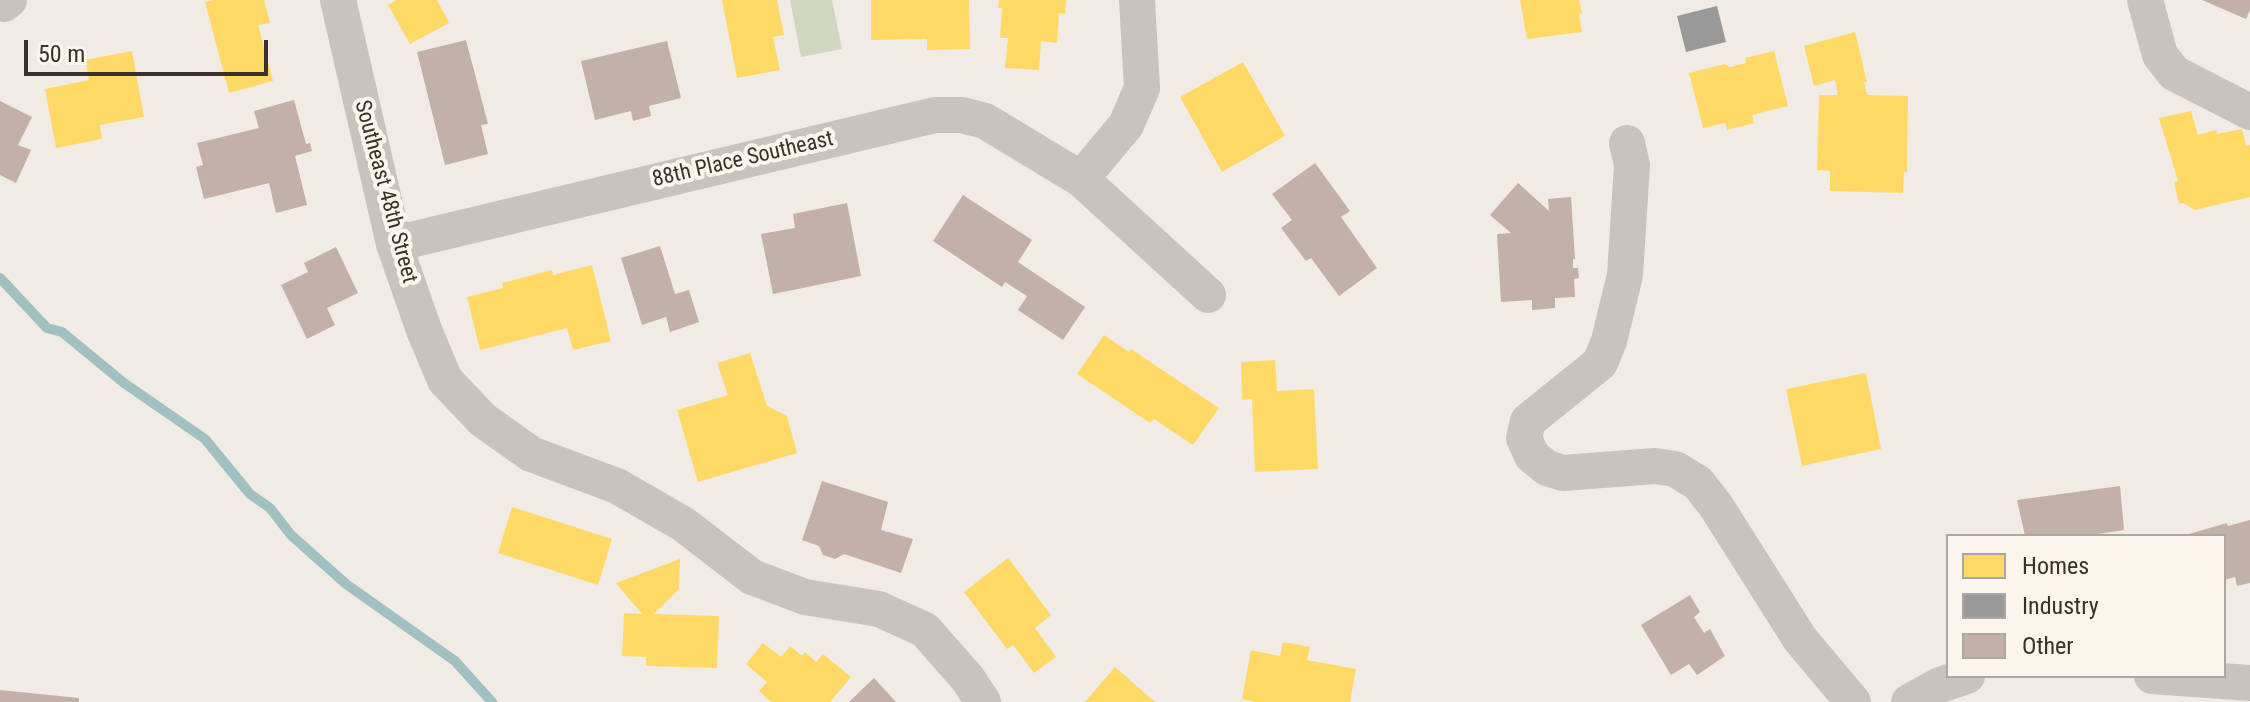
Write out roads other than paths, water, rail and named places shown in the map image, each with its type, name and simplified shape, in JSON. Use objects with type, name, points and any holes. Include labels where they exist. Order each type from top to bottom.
[{"type":"street","name":"Southeast 48th Street","points":[[338,0],[394,244],[445,380],[483,420],[531,454],[617,486],[683,524],[752,577],[805,597],[879,609],[925,630],[968,679],[983,702]]},
{"type":"street","points":[[1081,179],[1126,125],[1142,88],[1137,0]]},
{"type":"street","points":[[2145,0],[2160,55],[2174,73],[2250,112]]},
{"type":"street","name":"88th Place Southeast","points":[[394,244],[935,115],[962,115],[985,121],[1081,179],[1208,295]]},
{"type":"street","points":[[1627,143],[1632,165],[1625,275],[1609,341],[1600,363],[1528,421],[1524,438],[1532,456],[1547,468],[1563,473],[1655,466],[1675,469],[1698,483],[1716,506],[1800,639],[1853,702]]},
{"type":"street","points":[[1909,702],[1940,685],[1961,678]]},
{"type":"street","points":[[2180,678],[2250,683]]},
{"type":"waterway","points":[[0,278],[47,328],[62,332],[124,383],[205,439],[250,494],[270,508],[291,535],[346,584],[455,661],[492,702]]}]
